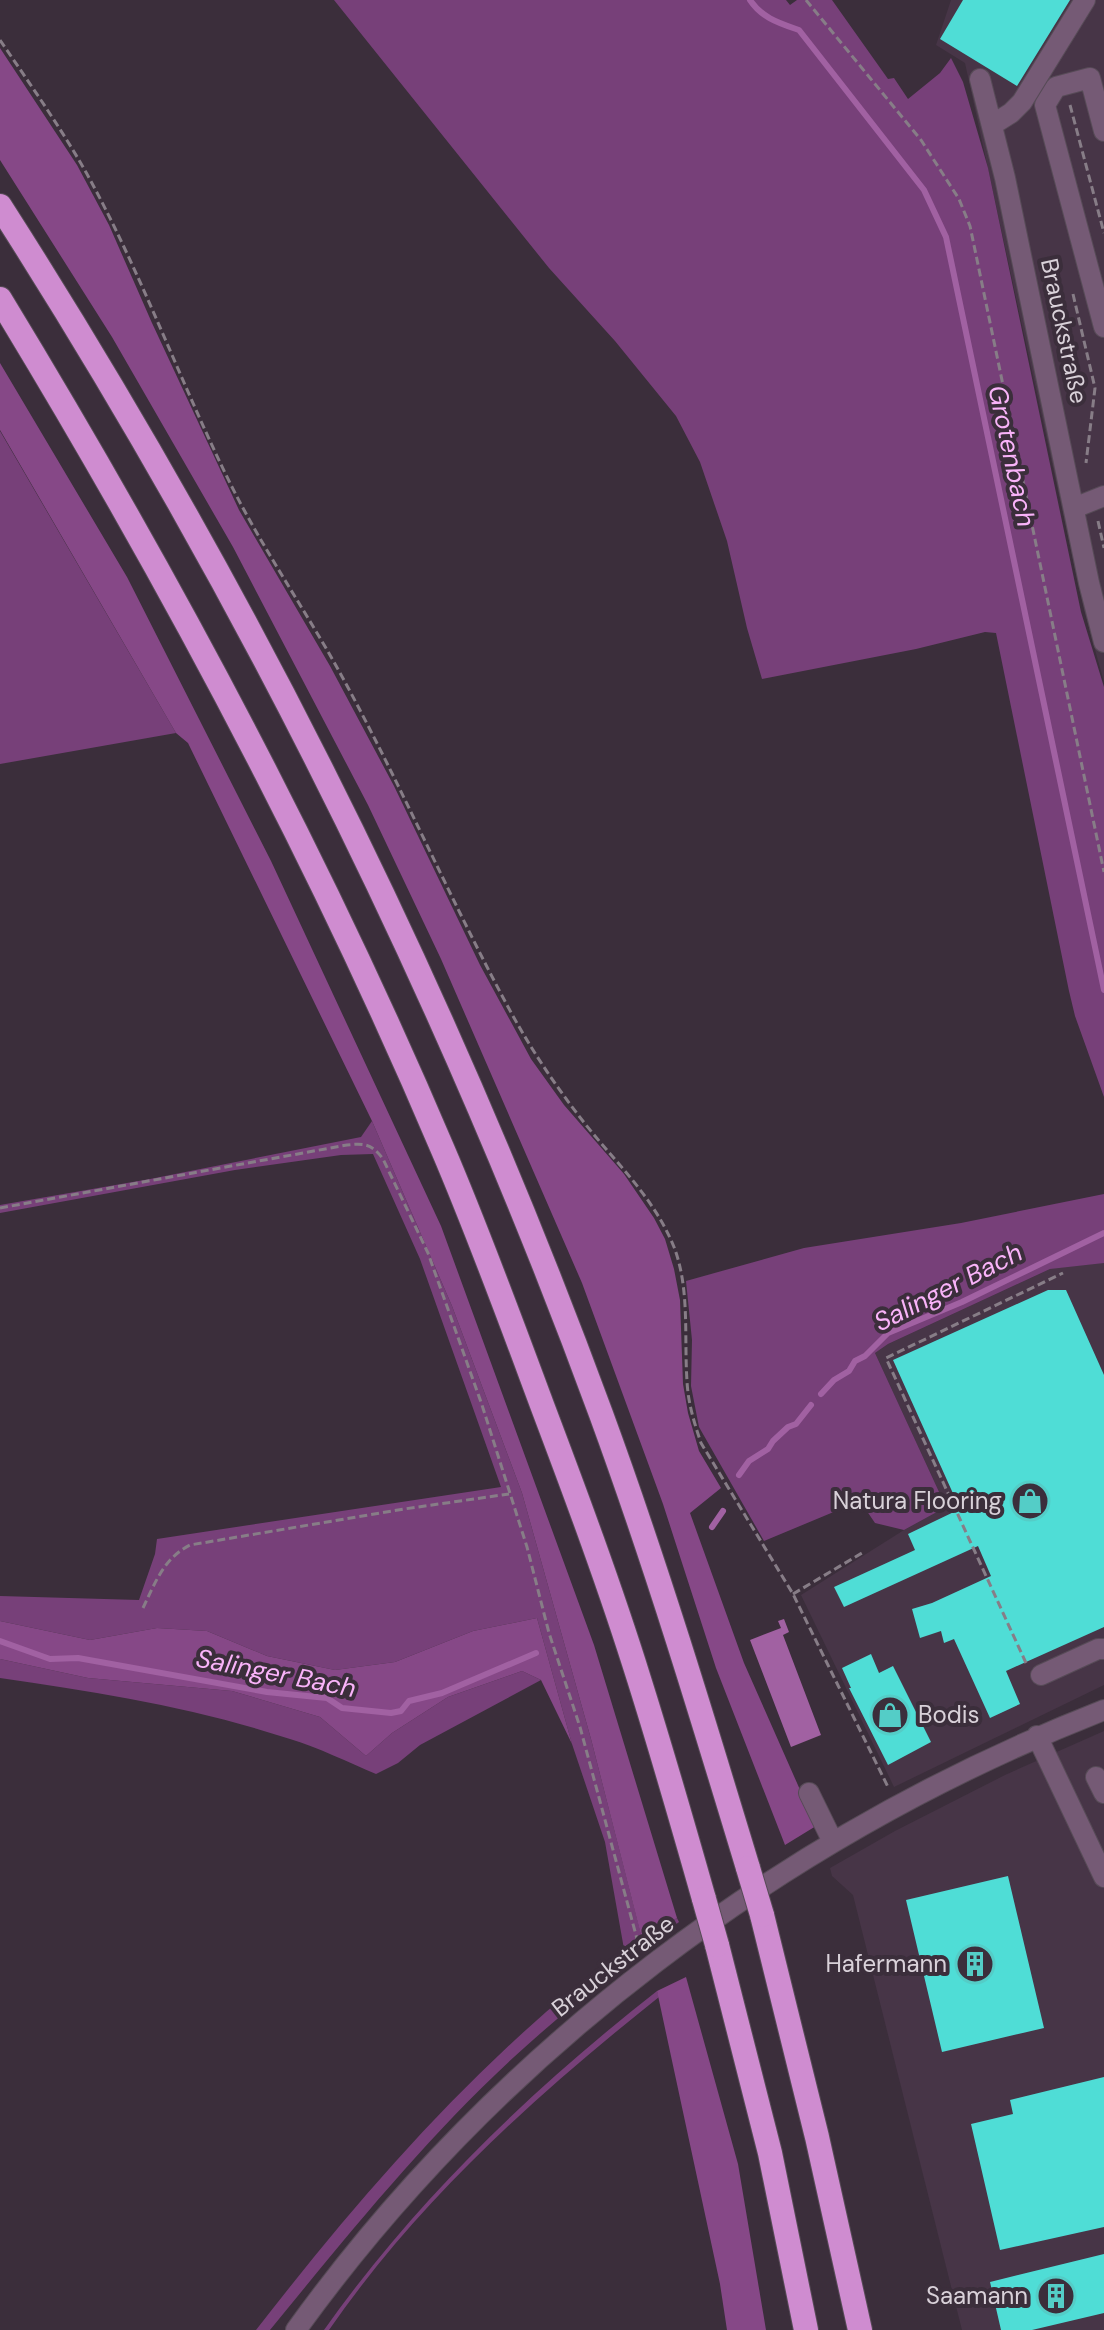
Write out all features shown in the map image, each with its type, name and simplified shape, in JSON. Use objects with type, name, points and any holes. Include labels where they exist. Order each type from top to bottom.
[{"type":"highway","points":[[0,206],[111,387],[269,668],[350,827],[427,991],[544,1265],[601,1414],[688,1667],[762,1915],[860,2330]]},
{"type":"highway","points":[[0,299],[65,405],[169,587],[309,857],[441,1145],[501,1295],[597,1553],[639,1679],[704,1899],[770,2153],[806,2330]]},
{"type":"highway","points":[[851,2284],[873,2330]]},
{"type":"street","points":[[992,125],[1022,102],[1085,0]]},
{"type":"street","points":[[1104,131],[1090,78],[1056,87],[1045,105],[1104,327]]},
{"type":"street","name":"Brauckstraße","points":[[980,79],[1104,642]]},
{"type":"street","points":[[1074,508],[1099,498]]},
{"type":"street","points":[[1041,1675],[1104,1649]]},
{"type":"street","name":"Brauckstraße","points":[[296,2330],[362,2244],[454,2142],[569,2033],[648,1967],[833,1842],[897,1805],[1037,1736],[1104,1710]]},
{"type":"street","points":[[1037,1736],[1104,1877]]},
{"type":"street","points":[[809,1793],[833,1842]]},
{"type":"path","points":[[806,0],[921,140],[959,199],[970,226],[1104,872]]},
{"type":"path","points":[[0,40],[86,173],[120,240],[230,483],[265,550],[338,669],[507,1005],[543,1069],[658,1213],[675,1251],[683,1288],[687,1381],[692,1415],[701,1443],[793,1594],[897,1805]]},
{"type":"path","points":[[1065,85],[1104,233]]},
{"type":"path","points":[[1085,342],[1095,388],[1085,464]]},
{"type":"path","points":[[1099,498],[1104,548]]},
{"type":"path","points":[[0,1208],[347,1145],[362,1143],[376,1149],[428,1253],[482,1405],[580,1727],[640,1950],[648,1967]]},
{"type":"path","points":[[1041,1675],[1027,1667],[886,1358],[1063,1273]]},
{"type":"path","points":[[143,1608],[164,1566],[190,1545],[511,1494]]},
{"type":"path","points":[[793,1594],[862,1553]]},
{"type":"shaded area","points":[[334,0],[786,0],[790,5],[797,0],[832,0],[888,79],[894,78],[908,99],[940,73],[951,58],[963,82],[988,168],[1081,612],[1104,687],[1104,1097],[1069,991],[996,633],[985,632],[916,649],[762,679],[727,541],[700,462],[676,416],[615,341],[549,268]]},
{"type":"shaded area","points":[[951,0],[1104,0],[1104,682],[1084,610],[965,63],[936,45]]},
{"type":"shaded area","points":[[0,48],[77,165],[109,225],[239,510],[330,666],[394,786],[480,965],[531,1059],[564,1105],[624,1174],[665,1239],[680,1300],[683,1384],[688,1413],[699,1451],[721,1488],[690,1513],[744,1663],[816,1826],[785,1845],[716,1668],[663,1504],[582,1283],[441,959],[368,805],[233,547],[112,337],[0,160]]},
{"type":"shaded area","points":[[0,363],[127,577],[271,861],[441,1226],[594,1645],[677,1918],[642,1939],[591,1739],[522,1493],[452,1306],[372,1121],[188,743],[176,733],[0,430]]},
{"type":"shaded area","points":[[0,431],[176,733],[0,764]]},
{"type":"shaded area","points":[[372,1121],[452,1306],[522,1493],[591,1739],[642,1938],[677,1918],[679,1922],[514,2057],[449,2121],[387,2189],[270,2330],[256,2330],[339,2227],[427,2127],[522,2034],[624,1949],[605,1842],[572,1744],[537,1618],[473,1631],[395,1662],[335,1670],[267,1656],[207,1631],[157,1628],[90,1640],[0,1621],[0,1596],[139,1600],[157,1539],[501,1487],[420,1259],[373,1154],[341,1155],[235,1170],[0,1213],[0,1205],[361,1137]]},
{"type":"shaded area","points":[[1104,1194],[1104,1263],[1050,1269],[888,1344],[875,1353],[946,1507],[904,1530],[875,1523],[860,1501],[764,1541],[699,1427],[691,1386],[692,1340],[686,1281],[804,1248],[961,1223]]},
{"type":"shaded area","points":[[1104,1244],[1104,1685],[894,1787],[801,1595],[946,1507],[875,1353],[888,1344]]},
{"type":"shaded area","points":[[537,1618],[572,1744],[541,1680],[522,1671],[448,1697],[392,1733],[366,1756],[320,1717],[232,1691],[88,1678],[0,1659],[0,1621],[90,1640],[157,1628],[207,1631],[267,1656],[335,1670],[395,1662],[473,1631]]},
{"type":"shaded area","points":[[784,1619],[789,1632],[783,1635],[821,1735],[791,1747],[750,1640],[781,1628],[778,1621]]},
{"type":"shaded area","points":[[0,1659],[88,1678],[232,1691],[320,1717],[366,1756],[392,1733],[448,1697],[522,1671],[541,1680],[420,1745],[398,1763],[376,1774],[301,1743],[219,1718],[110,1695],[0,1678]]},
{"type":"shaded area","points":[[1104,1731],[1104,2330],[962,2330],[853,1895],[832,1876],[830,1868],[1005,1775]]},
{"type":"shaded area","points":[[686,1977],[738,2164],[766,2330],[727,2330],[720,2284],[657,1991]]},
{"type":"shaded area","points":[[657,1991],[659,1997],[524,2111],[441,2193],[364,2282],[329,2330],[324,2330],[397,2236],[478,2148],[565,2067]]},
{"type":"building","points":[[963,0],[1070,0],[1017,86],[940,39]]},
{"type":"building","name":"Natura Flooring","points":[[1048,1290],[1066,1290],[1104,1375],[1104,1627],[1006,1671],[1020,1704],[990,1718],[954,1639],[944,1643],[941,1631],[920,1638],[912,1609],[991,1576],[978,1546],[844,1607],[834,1587],[915,1550],[908,1534],[960,1509],[893,1360]]},
{"type":"building","name":"Bodis","points":[[871,1654],[879,1673],[893,1666],[931,1742],[888,1765],[842,1668]]},
{"type":"building","name":"Hafermann","points":[[1008,1876],[1044,2028],[942,2052],[906,1900]]},
{"type":"building","points":[[1104,2077],[1104,2227],[1000,2250],[971,2124],[1013,2114],[1010,2100]]},
{"type":"building","name":"Saamann","points":[[1104,2254],[1104,2313],[1032,2330],[1001,2330],[990,2282]]},
{"type":"waterway","name":"Grotenbach","points":[[750,0],[766,16],[799,30],[924,190],[946,237],[1104,990]]},
{"type":"waterway","name":"Salinger Bach","points":[[821,1394],[888,1333],[962,1302],[1104,1233]]},
{"type":"waterway","name":"Salinger Bach","points":[[739,1475],[749,1461],[768,1449],[788,1427],[796,1424],[811,1405]]},
{"type":"waterway","name":"Salinger Bach","points":[[712,1527],[723,1511]]},
{"type":"waterway","name":"Salinger Bach","points":[[0,1641],[50,1659],[78,1658],[267,1692],[327,1698],[342,1708],[391,1713],[401,1711],[409,1701],[442,1693],[536,1653]]},
{"type":"place","name":"Natura Flooring","points":[[1030,1501]]},
{"type":"place","name":"Bodis","points":[[890,1715]]},
{"type":"place","name":"Hafermann","points":[[975,1964]]},
{"type":"place","name":"Saamann","points":[[1056,2296]]}]
